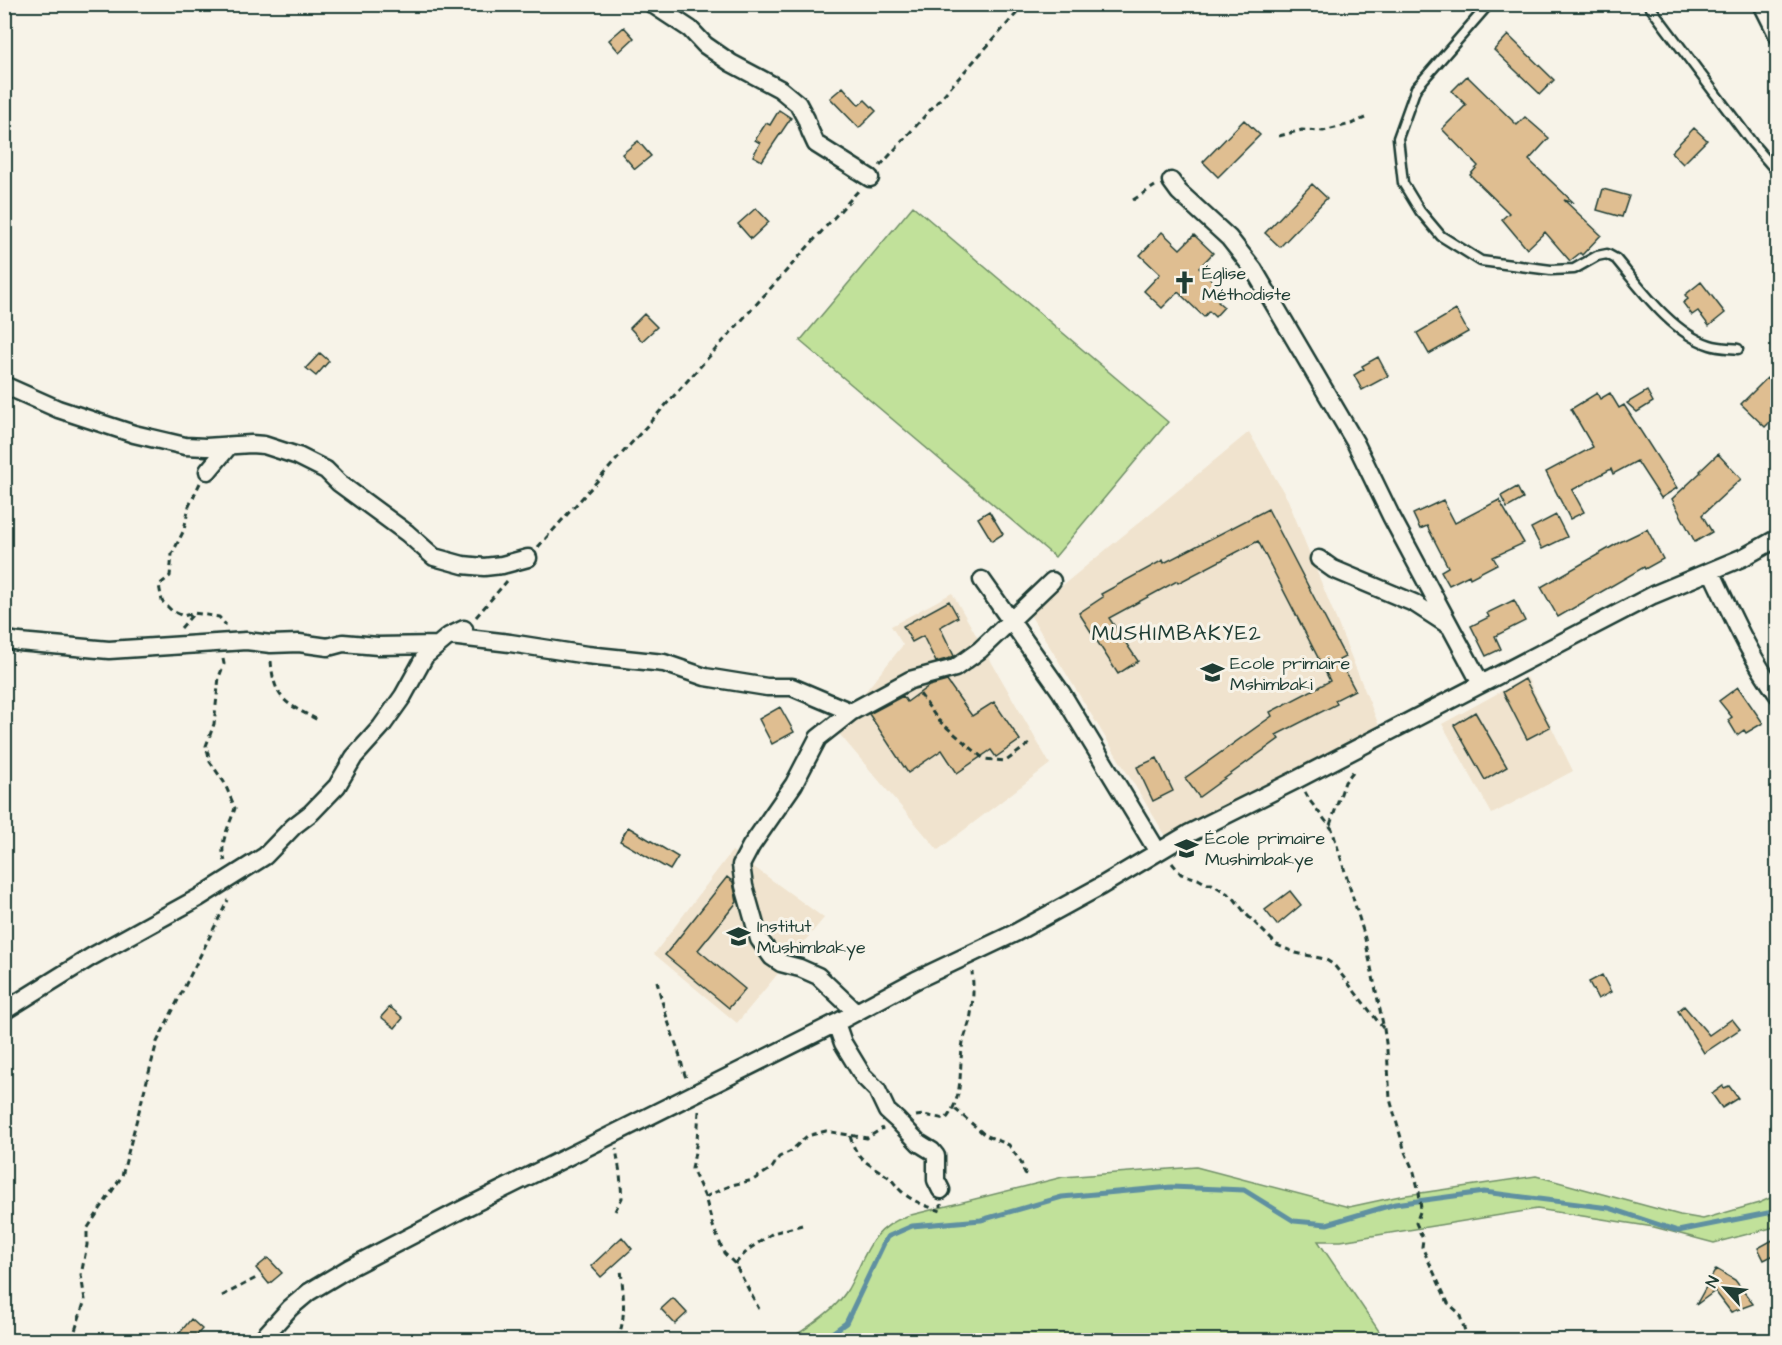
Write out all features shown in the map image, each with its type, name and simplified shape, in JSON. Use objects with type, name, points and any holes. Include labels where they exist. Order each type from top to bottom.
[{"type":"street","points":[[652,4],[690,29],[705,45],[731,63],[780,89],[798,104],[816,144],[870,178]]},
{"type":"street","points":[[1769,10],[1778,36]]},
{"type":"street","points":[[1171,181],[1179,192],[1229,238],[1254,270],[1355,442],[1391,516],[1481,684]]},
{"type":"street","points":[[4,385],[58,409],[134,434],[185,446],[264,445],[298,456],[326,470],[339,483],[407,533],[434,557],[463,565],[484,567],[528,558]]},
{"type":"street","points":[[208,471],[229,447]]},
{"type":"street","points":[[261,1341],[290,1308],[309,1292],[457,1212],[694,1095],[916,980],[1015,933],[1188,834],[1653,595],[1744,557],[1778,538]]},
{"type":"street","points":[[1319,559],[1333,569],[1413,603],[1451,627]]},
{"type":"street","points":[[1711,571],[1747,645],[1778,695]]},
{"type":"street","points":[[982,580],[1061,692],[1160,851]]},
{"type":"street","points":[[856,1012],[818,976],[781,963],[771,957],[759,939],[744,886],[741,866],[751,846],[794,784],[818,738],[851,712],[910,680],[955,668],[980,650],[1052,581]]},
{"type":"street","points":[[4,639],[109,650],[246,641],[271,644],[299,643],[328,647],[344,643],[378,646],[450,637],[664,663],[705,677],[766,687],[792,687],[851,712]]},
{"type":"street","points":[[4,1011],[91,957],[198,898],[265,856],[294,826],[312,813],[337,786],[354,757],[381,727],[403,696],[425,657],[450,637]]},
{"type":"street","points":[[836,1023],[843,1043],[863,1076],[877,1090],[887,1112],[936,1156],[936,1180],[941,1190]]},
{"type":"lane","points":[[1489,4],[1416,88],[1408,107],[1398,138],[1403,183],[1420,211],[1441,236],[1481,261],[1551,270],[1574,269],[1597,256],[1607,254],[1616,259],[1673,323],[1687,334],[1710,345],[1738,349]]},
{"type":"lane","points":[[1648,4],[1753,144],[1778,173]]},
{"type":"path","points":[[450,637],[528,558],[1025,4]]},
{"type":"path","points":[[1279,136],[1302,130],[1323,131],[1365,118]]},
{"type":"path","points":[[1133,200],[1158,184],[1171,181]]},
{"type":"path","points":[[72,1341],[85,1300],[81,1275],[87,1245],[87,1229],[122,1176],[157,1042],[230,896],[230,878],[223,850],[224,839],[236,808],[224,782],[210,762],[206,746],[214,724],[219,677],[228,642],[219,617],[194,613],[183,616],[171,611],[162,601],[159,585],[170,576],[172,554],[184,530],[189,506],[208,471]]},
{"type":"path","points":[[271,644],[272,674],[278,692],[284,701],[320,721]]},
{"type":"path","points":[[910,680],[938,720],[984,759],[1006,761],[1029,744]]},
{"type":"path","points":[[1330,825],[1345,782],[1355,769]]},
{"type":"path","points":[[1298,779],[1310,801],[1330,825],[1335,836],[1364,934],[1384,1029],[1390,1099],[1419,1192],[1421,1209],[1416,1223],[1423,1239],[1422,1247],[1448,1303],[1459,1313],[1468,1341]]},
{"type":"path","points":[[1160,851],[1181,874],[1212,884],[1233,897],[1246,914],[1277,945],[1296,953],[1325,959],[1334,966],[1384,1029]]},
{"type":"path","points":[[705,1197],[732,1185],[753,1180],[772,1168],[780,1157],[791,1151],[807,1136],[826,1131],[867,1138],[905,1116],[923,1115],[946,1119],[955,1109],[961,1082],[963,1043],[970,1018],[974,987],[969,954]]},
{"type":"path","points":[[657,981],[683,1072],[699,1108],[692,1169],[705,1197],[724,1252],[735,1264],[759,1309]]},
{"type":"path","points":[[955,1109],[985,1135],[1009,1145],[1021,1160],[1022,1171],[1028,1179]]},
{"type":"path","points":[[615,1211],[621,1198],[621,1173],[616,1149],[617,1133]]},
{"type":"path","points":[[850,1136],[855,1151],[872,1167],[889,1177],[900,1190],[919,1204],[941,1211]]},
{"type":"path","points":[[735,1264],[749,1249],[773,1233],[802,1225]]},
{"type":"path","points":[[617,1341],[623,1328],[621,1269]]},
{"type":"path","points":[[222,1296],[258,1277]]},
{"type":"shaded area","name":"Ecole primaire Mshimbaki","points":[[1249,432],[1288,500],[1382,733],[1167,838],[1029,613]]},
{"type":"shaded area","points":[[952,593],[1050,764],[938,850],[835,729],[903,645],[891,626]]},
{"type":"shaded area","points":[[1527,677],[1573,771],[1492,814],[1442,724]]},
{"type":"shaded area","name":"Institut Mushimbakye","points":[[732,851],[824,918],[737,1023],[654,954]]},
{"type":"green space","points":[[913,206],[1168,422],[1055,557],[800,341]]},
{"type":"green space","points":[[1196,1167],[1349,1207],[1400,1196],[1536,1176],[1680,1215],[1703,1219],[1759,1203],[1777,1195],[1777,1225],[1714,1243],[1654,1227],[1537,1209],[1341,1241],[1318,1241],[1385,1340],[780,1340],[800,1332],[836,1304],[848,1289],[876,1237],[894,1222],[907,1216],[1063,1177]]},
{"type":"building","points":[[624,27],[634,38],[619,52],[609,40]]},
{"type":"building","points":[[1508,35],[1554,80],[1540,94],[1494,50]]},
{"type":"building","points":[[1467,76],[1517,125],[1525,117],[1549,138],[1529,160],[1574,203],[1564,200],[1601,235],[1582,255],[1580,253],[1570,261],[1545,232],[1527,249],[1502,219],[1509,213],[1470,175],[1478,166],[1442,129],[1466,105],[1452,91]]},
{"type":"building","points":[[843,87],[859,105],[865,100],[876,111],[859,128],[830,98]]},
{"type":"building","points":[[779,110],[791,118],[762,161],[753,156],[760,143],[755,140],[766,123],[770,125]]},
{"type":"building","points":[[1244,120],[1260,135],[1218,177],[1203,162]]},
{"type":"building","points":[[1694,128],[1707,140],[1683,164],[1671,152]]},
{"type":"building","points":[[638,141],[651,156],[635,169],[622,154]]},
{"type":"building","points":[[1312,184],[1327,198],[1280,247],[1265,233]]},
{"type":"building","points":[[1603,189],[1629,196],[1622,217],[1597,210]]},
{"type":"building","points":[[756,208],[769,222],[751,239],[738,224]]},
{"type":"building","name":"Église Méthodiste","points":[[1162,232],[1180,249],[1194,235],[1213,253],[1199,268],[1226,293],[1218,302],[1224,307],[1215,317],[1209,311],[1204,317],[1178,292],[1162,308],[1144,291],[1160,274],[1140,255]]},
{"type":"building","points":[[1701,282],[1725,313],[1709,326],[1698,311],[1692,315],[1683,303],[1688,299],[1685,295]]},
{"type":"building","points":[[1456,310],[1468,332],[1429,354],[1417,333]]},
{"type":"building","points":[[644,314],[657,327],[642,341],[630,328]]},
{"type":"building","points":[[320,353],[329,361],[316,376],[306,368]]},
{"type":"building","points":[[1378,357],[1388,376],[1362,390],[1354,375],[1364,369],[1362,366]]},
{"type":"building","points":[[1767,378],[1778,389],[1778,414],[1765,427],[1741,404]]},
{"type":"building","points":[[1647,391],[1653,402],[1637,412],[1627,403]]},
{"type":"building","points":[[1597,393],[1600,399],[1610,393],[1619,408],[1624,405],[1677,488],[1661,498],[1637,461],[1613,474],[1611,469],[1572,490],[1584,512],[1570,519],[1546,472],[1593,447],[1571,409]]},
{"type":"building","points":[[1718,454],[1741,479],[1702,515],[1712,532],[1695,542],[1672,499]]},
{"type":"building","points":[[1517,487],[1523,499],[1507,508],[1501,496]]},
{"type":"building","points":[[1443,500],[1455,523],[1499,500],[1524,543],[1493,557],[1497,564],[1470,578],[1469,575],[1449,585],[1441,571],[1448,567],[1427,526],[1420,529],[1413,514]]},
{"type":"building","points":[[1268,509],[1345,657],[1339,660],[1355,690],[1335,700],[1337,704],[1276,735],[1279,739],[1199,797],[1185,778],[1272,716],[1270,712],[1330,681],[1258,541],[1109,618],[1138,661],[1118,674],[1079,613],[1103,597],[1101,594],[1163,560],[1164,563]]},
{"type":"building","points":[[989,511],[1003,534],[992,541],[978,518]]},
{"type":"building","points":[[1556,515],[1567,537],[1542,549],[1531,528]]},
{"type":"building","points":[[1647,529],[1663,559],[1645,569],[1644,567],[1558,617],[1541,587]]},
{"type":"building","points":[[1514,600],[1525,621],[1495,636],[1501,649],[1486,656],[1471,626],[1489,617],[1487,613]]},
{"type":"building","points":[[949,601],[958,617],[940,627],[954,656],[936,662],[923,636],[912,642],[903,626]]},
{"type":"building","points":[[1525,679],[1550,727],[1527,739],[1503,692]]},
{"type":"building","points":[[947,681],[972,716],[994,702],[1020,740],[996,757],[991,750],[957,773],[942,750],[908,773],[869,714],[903,696],[907,702],[929,686]]},
{"type":"building","points":[[1738,687],[1763,723],[1746,733],[1744,730],[1737,735],[1728,720],[1732,717],[1719,701]]},
{"type":"building","points":[[780,707],[794,732],[772,744],[759,719]]},
{"type":"building","points":[[1475,712],[1507,767],[1485,780],[1454,725]]},
{"type":"building","points":[[1157,758],[1173,791],[1153,801],[1137,767]]},
{"type":"building","points":[[628,827],[678,857],[670,870],[620,841]]},
{"type":"building","points":[[727,877],[733,882],[737,902],[698,950],[745,989],[729,1008],[665,955]]},
{"type":"building","points":[[1290,891],[1301,905],[1277,925],[1265,910]]},
{"type":"building","points":[[1602,975],[1611,992],[1598,999],[1589,982]]},
{"type":"building","points":[[1684,1006],[1709,1035],[1732,1019],[1740,1029],[1704,1053],[1678,1011]]},
{"type":"building","points":[[390,1007],[403,1018],[395,1028],[381,1017]]},
{"type":"building","points":[[1723,1086],[1724,1088],[1729,1086],[1738,1098],[1722,1108],[1712,1094]]},
{"type":"building","points":[[622,1237],[632,1249],[601,1277],[591,1266]]},
{"type":"building","points":[[1778,1237],[1778,1253],[1764,1260],[1758,1248]]},
{"type":"building","points":[[268,1258],[282,1273],[269,1284],[256,1268]]},
{"type":"building","points":[[1716,1269],[1735,1280],[1753,1304],[1731,1312],[1715,1291],[1696,1305]]},
{"type":"building","points":[[673,1298],[687,1313],[675,1324],[661,1309]]},
{"type":"building","points":[[191,1319],[202,1329],[192,1341],[173,1341]]},
{"type":"waterway","points":[[822,1340],[846,1323],[887,1237],[912,1226],[981,1220],[1062,1197],[1171,1187],[1244,1190],[1294,1221],[1327,1224],[1395,1204],[1484,1192],[1609,1208],[1678,1231],[1778,1211]]},
{"type":"place","name":"Église Méthodiste","points":[[1184,283]]},
{"type":"place","name":"Ecole primaire Mshimbaki","points":[[1212,673]]},
{"type":"place","name":"École primaire Mushimbakye","points":[[1187,848]]},
{"type":"place","name":"Institut Mushimbakye","points":[[739,936]]},
{"type":"district","name":"MUSHIMBAKYE2","points":[[1177,633]]}]
